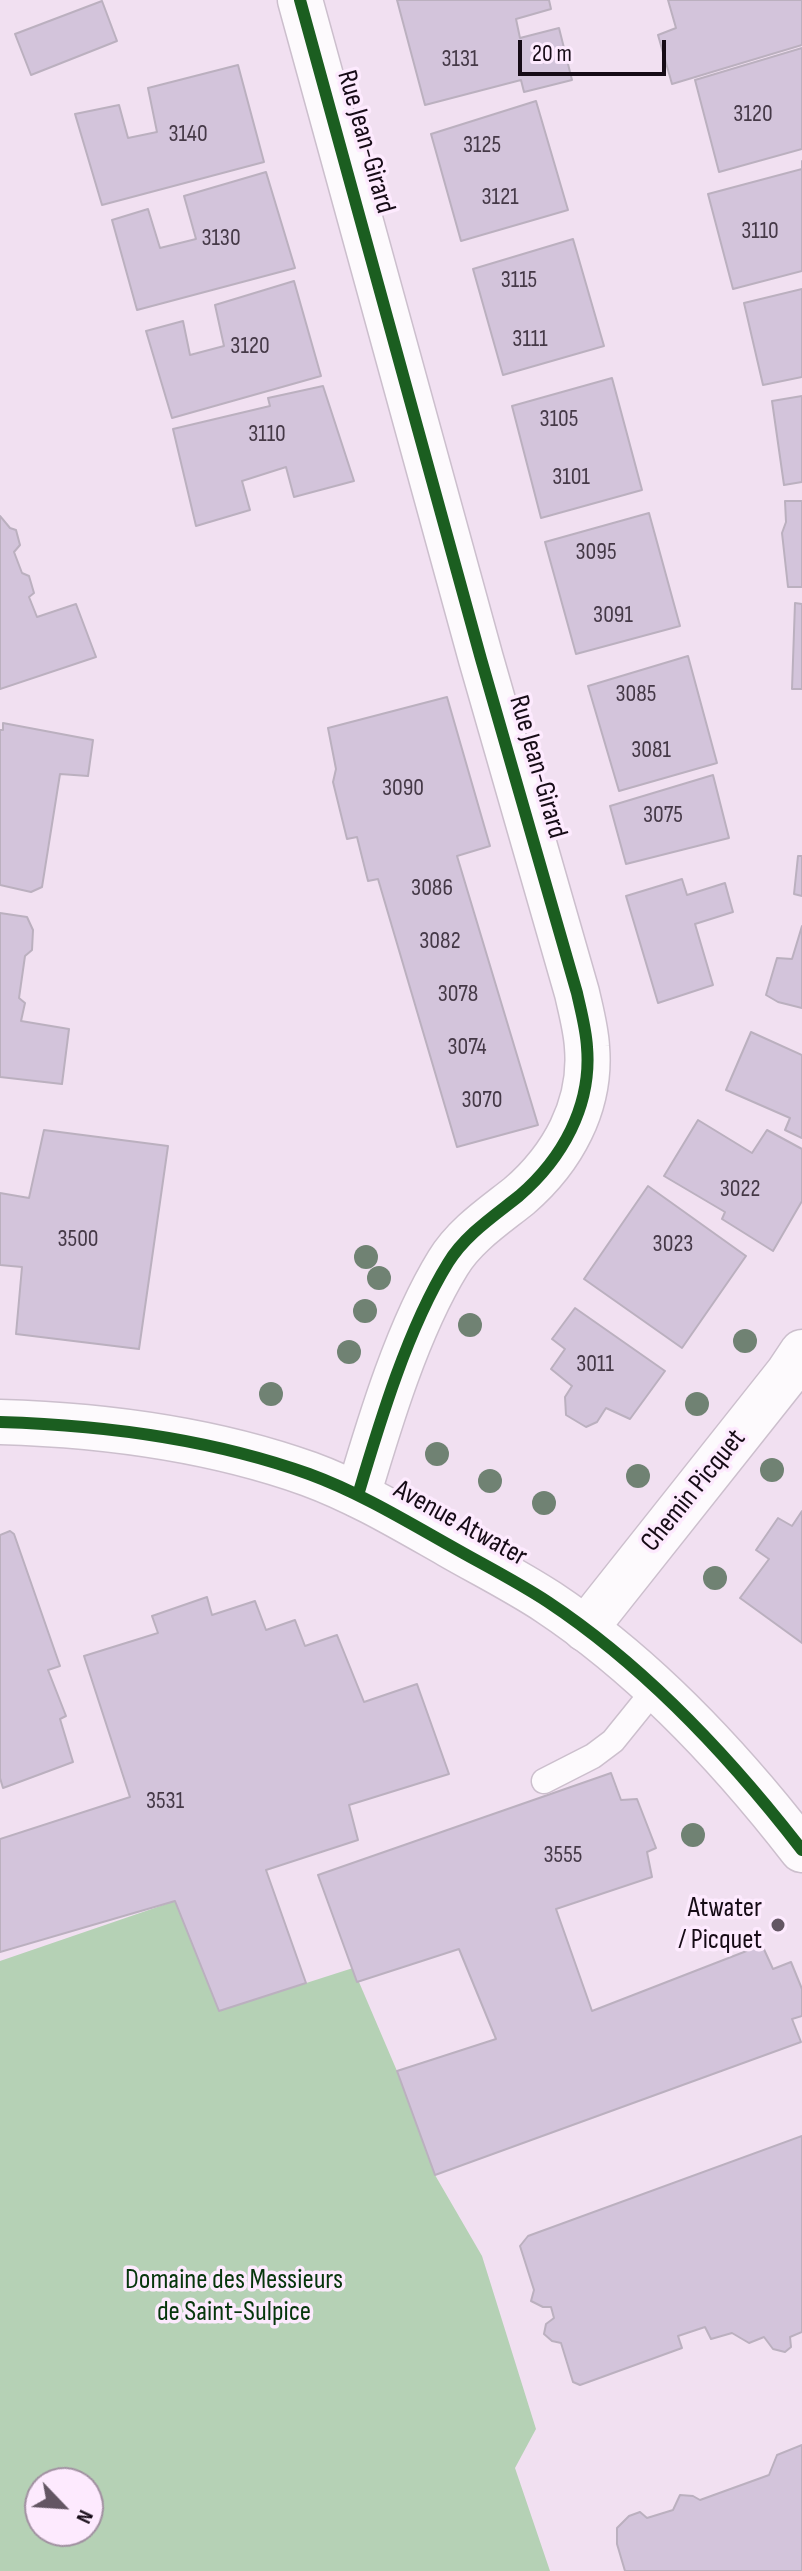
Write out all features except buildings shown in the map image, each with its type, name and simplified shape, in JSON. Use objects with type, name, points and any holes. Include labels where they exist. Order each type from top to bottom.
[{"type":"street","name":"Rue Jean-Girard","points":[[300,0],[477,644],[577,993],[588,1048],[585,1091],[572,1132],[550,1165],[522,1193],[474,1232],[450,1259],[431,1293],[382,1417],[358,1495]]},
{"type":"street","name":"Chemin Picquet","points":[[585,1629],[802,1352]]},
{"type":"street","name":"Avenue Atwater","points":[[0,1422],[65,1425],[219,1448],[306,1473],[358,1495],[509,1578],[585,1629],[655,1689],[752,1789],[802,1850]]},
{"type":"lane","points":[[544,1781],[593,1756],[613,1741],[655,1689]]},
{"type":"green space","name":"Domaine des Messieurs de Saint-Sulpice","points":[[175,1901],[219,2011],[353,1968],[397,2071],[435,2175],[482,2256],[536,2429],[515,2468],[550,2571],[0,2571],[0,1961]]},
{"type":"cycle path","points":[[300,0],[481,659],[577,993],[587,1047],[585,1090],[561,1148],[519,1196],[480,1226],[463,1244],[448,1263],[420,1316],[396,1376],[358,1495]]},
{"type":"cycle path","points":[[0,1422],[78,1426],[195,1443],[309,1474],[380,1506],[536,1594],[619,1655],[716,1748],[802,1850]]},
{"type":"place","name":"Atwater / Picquet","points":[[778,1925]]}]
